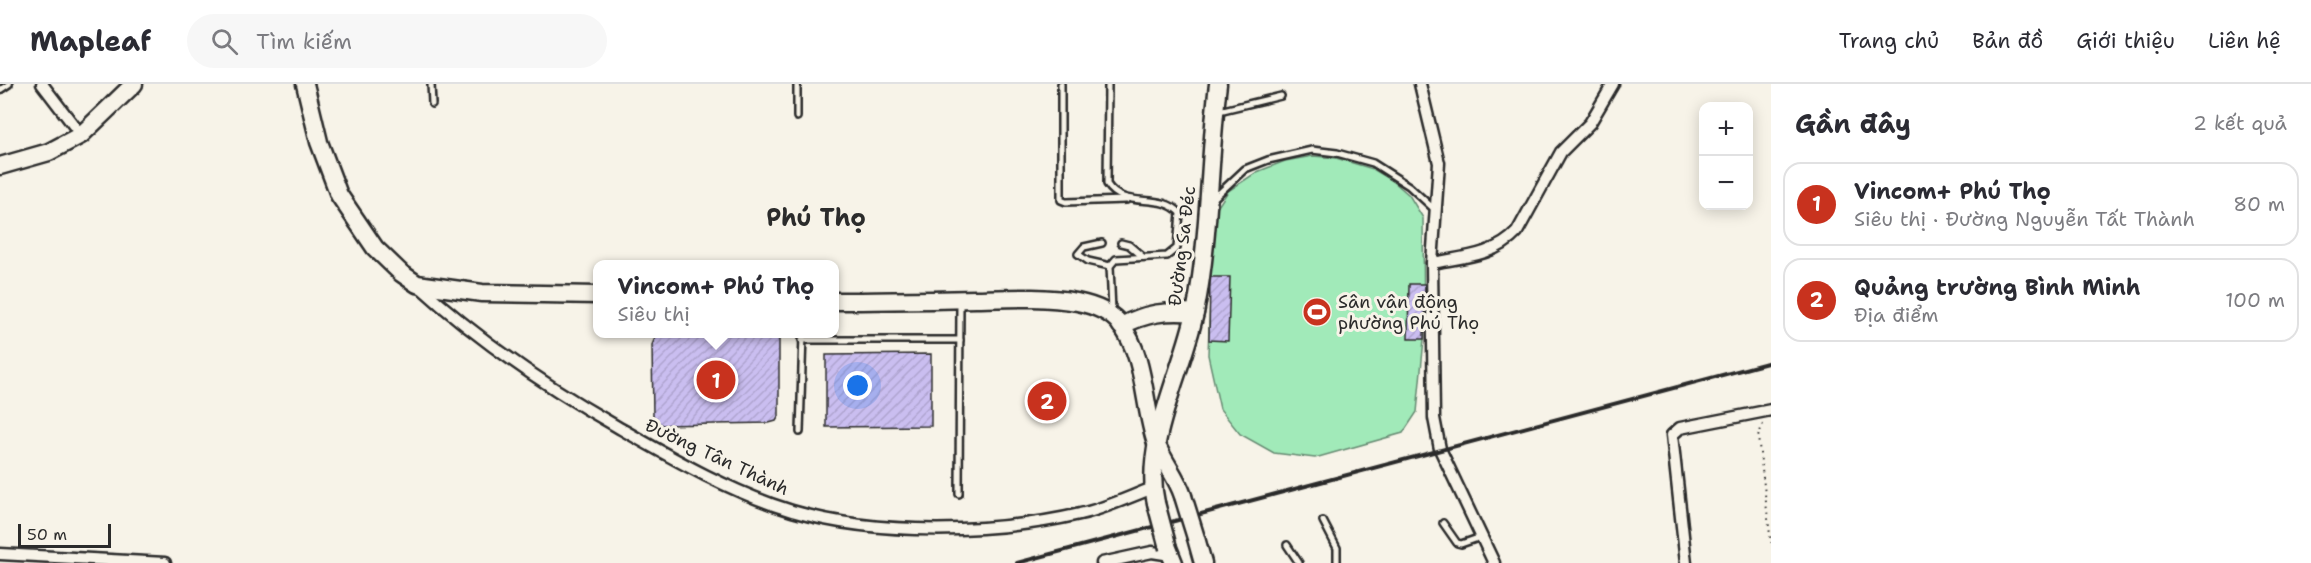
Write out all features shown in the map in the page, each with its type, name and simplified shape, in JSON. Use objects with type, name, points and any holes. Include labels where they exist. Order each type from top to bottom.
[{"type":"main road","points":[[305,84],[319,142],[339,195],[375,248],[401,273],[417,284],[482,293],[593,296]]},
{"type":"main road","name":"Đường Sa Đéc","points":[[1157,443],[1195,314],[1201,278],[1218,84]]},
{"type":"main road","points":[[0,166],[49,152],[81,135],[131,85]]},
{"type":"main road","points":[[839,302],[1041,298],[1078,302],[1098,309],[1117,321],[1135,355],[1143,378],[1157,443],[1154,496],[1171,555]]},
{"type":"main road","points":[[1117,321],[1177,311],[1195,314]]},
{"type":"main road","points":[[1157,443],[1178,482],[1203,563]]},
{"type":"street","points":[[42,84],[81,135]]},
{"type":"street","points":[[1420,84],[1439,163],[1432,263],[1434,418],[1440,449],[1494,563]]},
{"type":"street","points":[[1432,263],[1488,252],[1509,241],[1561,152],[1590,123],[1613,84]]},
{"type":"street","name":"Đường Tân Thành","points":[[417,284],[488,343],[576,403],[666,455],[750,495],[791,510],[849,524],[980,528],[1012,526],[1082,514],[1154,496]]},
{"type":"street","points":[[1686,563],[1672,435],[1680,428],[1770,410]]},
{"type":"street","points":[[1102,563],[1152,552],[1171,555]]},
{"type":"street","points":[[0,554],[165,563]]},
{"type":"lane","points":[[0,90],[9,84]]},
{"type":"lane","points":[[431,84],[432,104]]},
{"type":"lane","points":[[797,84],[797,117]]},
{"type":"lane","points":[[1061,84],[1061,200],[1066,202],[1130,200],[1173,206],[1180,213],[1178,248],[1167,256],[1116,259],[1110,266],[1117,321]]},
{"type":"lane","points":[[1108,84],[1107,184],[1118,196],[1130,200]]},
{"type":"lane","points":[[1215,112],[1281,96]]},
{"type":"lane","points":[[1208,204],[1245,169],[1268,160],[1312,150],[1337,153],[1373,163],[1409,186],[1436,211]]},
{"type":"lane","points":[[1102,243],[1084,247],[1078,254],[1088,261],[1110,266]]},
{"type":"lane","points":[[1121,243],[1129,245],[1143,257]]},
{"type":"lane","points":[[959,494],[960,299]]},
{"type":"lane","points":[[800,432],[802,338]]},
{"type":"lane","points":[[839,338],[960,340]]},
{"type":"lane","points":[[1323,521],[1337,548],[1337,563]]},
{"type":"lane","points":[[1443,523],[1457,543],[1461,544],[1481,537]]},
{"type":"lane","points":[[1287,545],[1299,563]]},
{"type":"path","points":[[1770,410],[1758,437],[1771,543]]},
{"type":"green space","name":"Sân vận động phường Phú Thọ","points":[[1313,156],[1336,158],[1373,169],[1393,181],[1409,195],[1423,218],[1424,339],[1417,412],[1403,433],[1315,458],[1274,453],[1240,434],[1220,409],[1208,355],[1213,214],[1228,191],[1257,172],[1285,161]]},
{"type":"building","points":[[1210,277],[1230,277],[1228,341],[1209,340]]},
{"type":"building","points":[[1409,284],[1425,284],[1424,339],[1408,339]]},
{"type":"building","points":[[655,338],[777,338],[779,340],[779,416],[776,421],[769,423],[662,425],[653,416],[652,345]]},
{"type":"building","points":[[931,354],[931,426],[826,427],[826,355]]},
{"type":"railway","points":[[1017,563],[1771,362]]},
{"type":"place","name":"Sân vận động phường Phú Thọ","points":[[1317,312]]},
{"type":"place","name":"Vincom+ Phú Thọ","points":[[716,380]]},
{"type":"place","name":"Quảng trường Bình Minh","points":[[1047,401]]},
{"type":"district","name":"Phú Thọ","points":[[816,218]]}]
